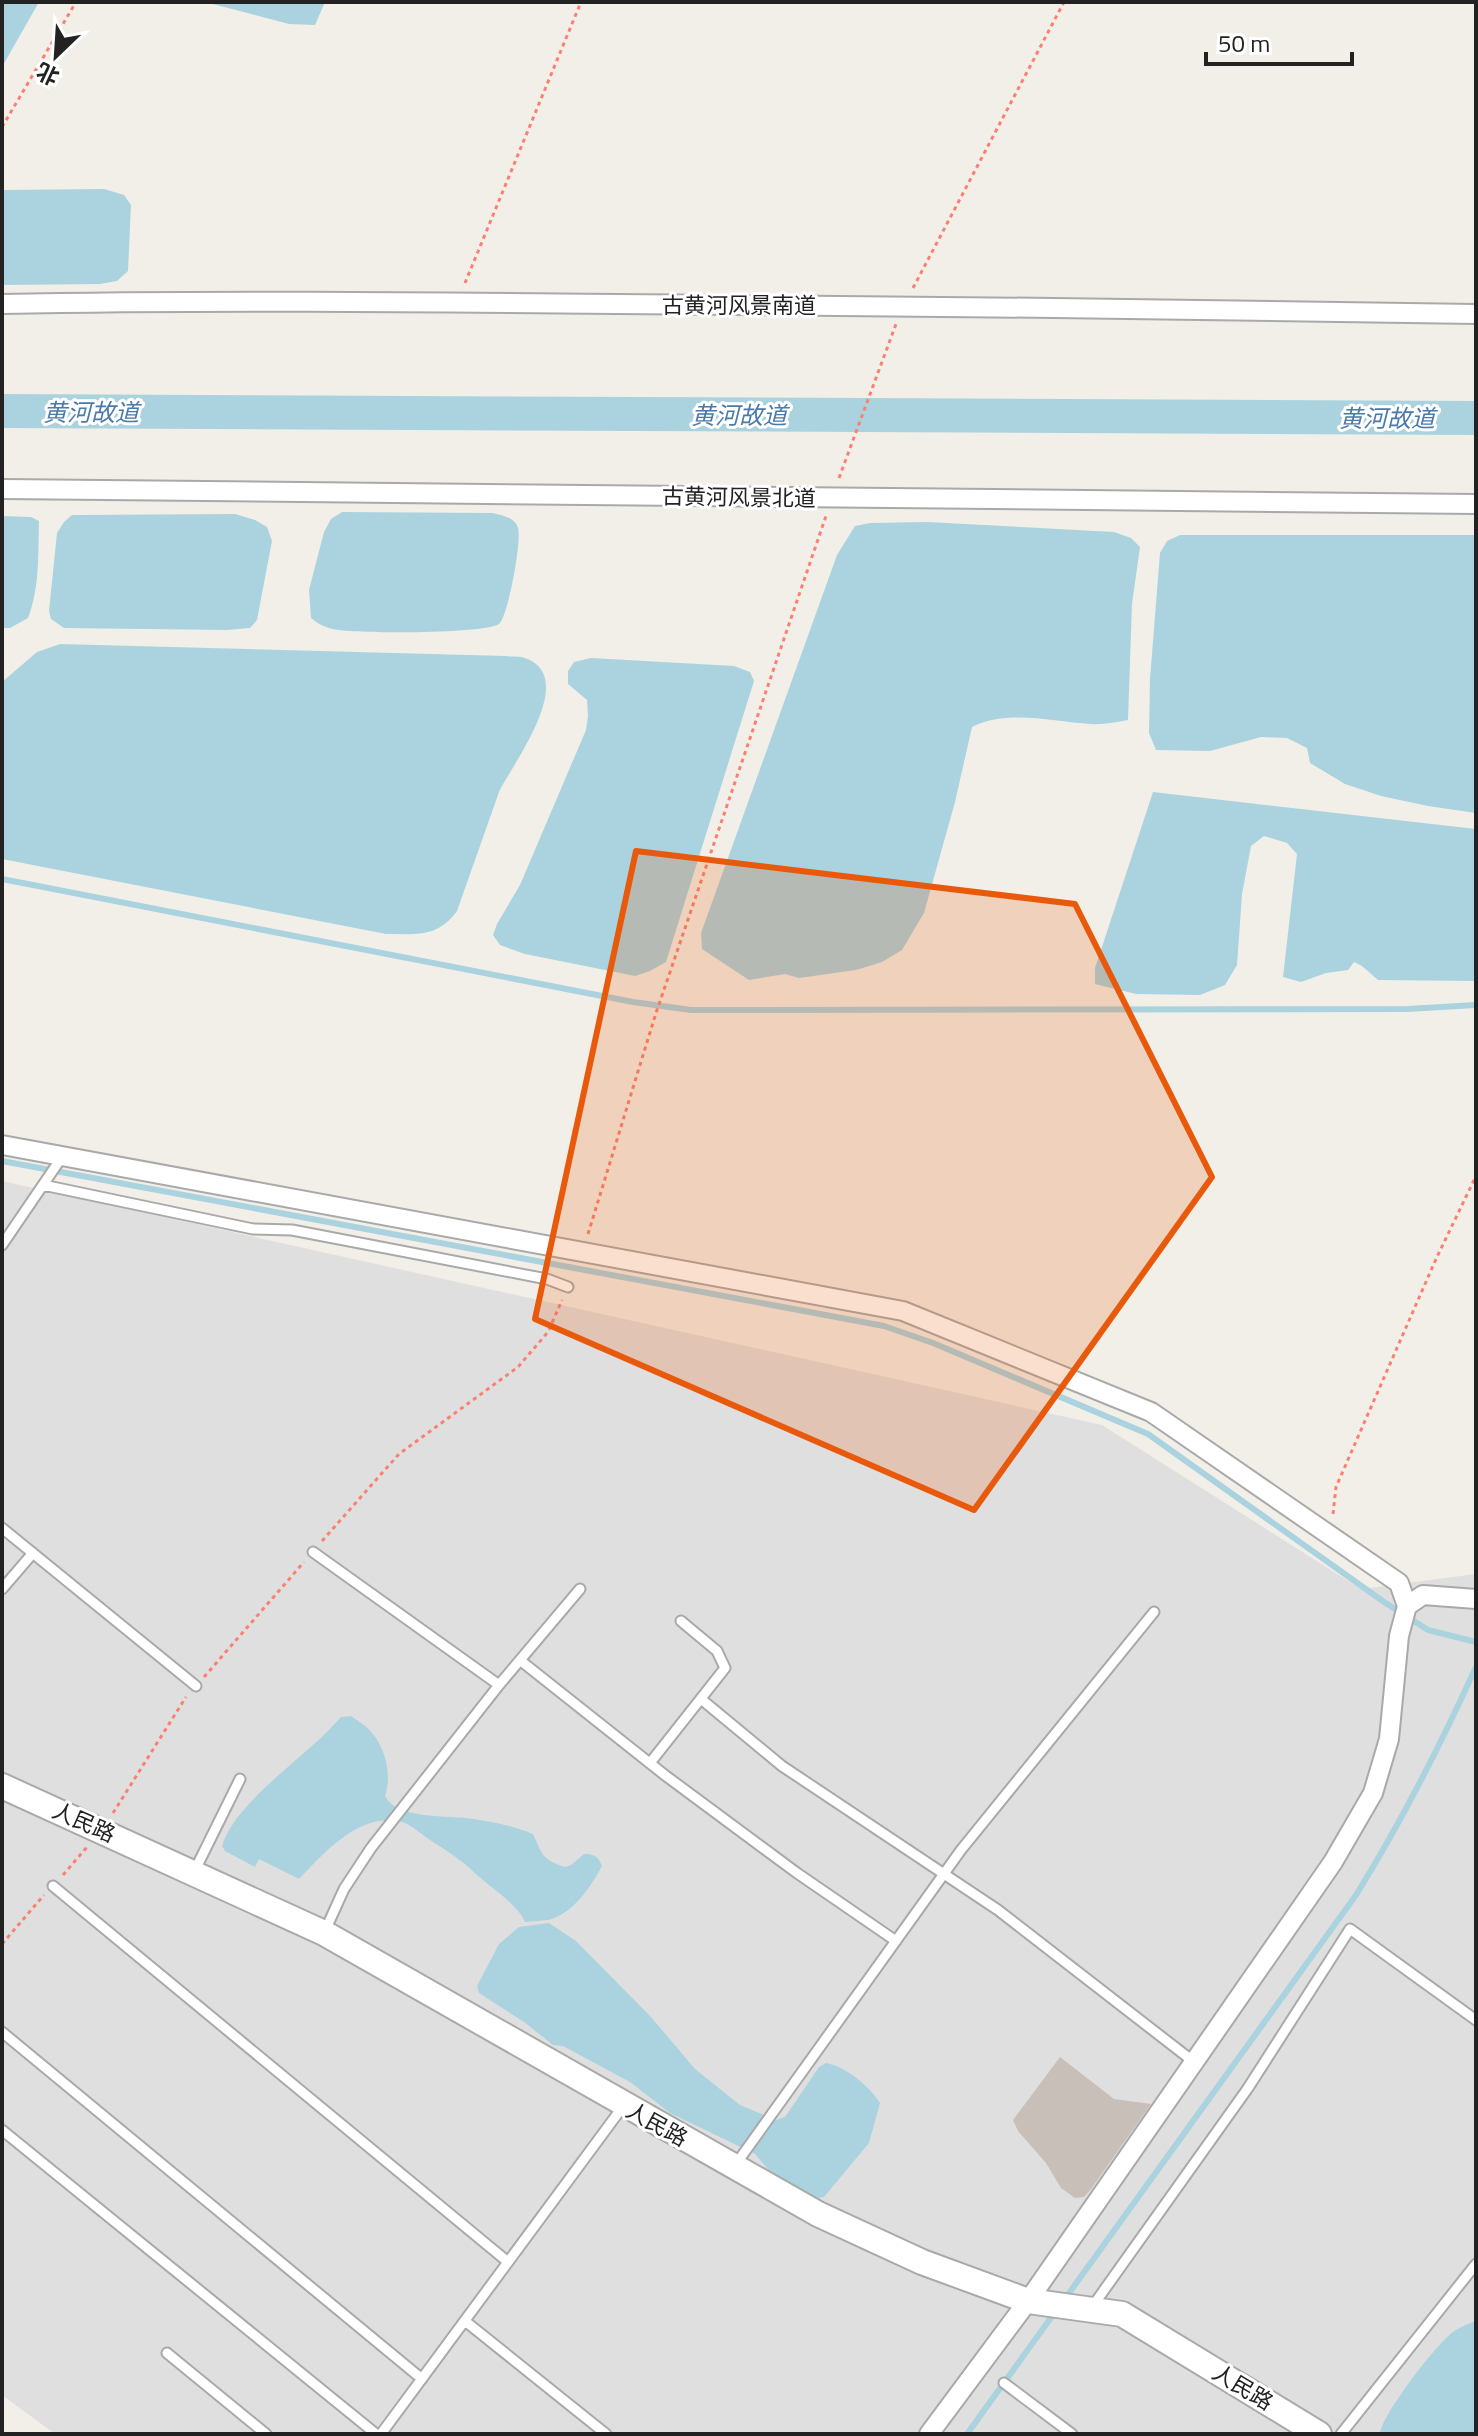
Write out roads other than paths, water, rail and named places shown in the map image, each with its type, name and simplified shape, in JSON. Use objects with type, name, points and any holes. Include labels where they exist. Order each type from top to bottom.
[{"type":"street","name":"古黄河风景南道","points":[[2,304],[165,301],[464,303],[1476,314]]},
{"type":"street","name":"古黄河风景北道","points":[[2,489],[834,490],[1476,504]]},
{"type":"street","points":[[2,1145],[60,1159],[903,1311],[1151,1412],[1399,1583],[1405,1612],[1389,1739],[1373,1793],[1333,1862],[1194,2062],[1060,2305],[929,2434]]},
{"type":"street","points":[[1405,1612],[1423,1595],[1476,1599]]},
{"type":"street","name":"人民路","points":[[2,1786],[324,1933],[818,2214],[909,2256],[1060,2305],[1122,2314],[1319,2434]]},
{"type":"lane","points":[[2,1245],[60,1159]]},
{"type":"lane","points":[[45,1182],[253,1229],[292,1230],[547,1279],[568,1287]]},
{"type":"lane","points":[[2,1528],[196,1686]]},
{"type":"lane","points":[[313,1552],[499,1685]]},
{"type":"lane","points":[[2,1589],[33,1553]]},
{"type":"lane","points":[[324,1933],[344,1889],[371,1848],[499,1685],[580,1589]]},
{"type":"lane","points":[[734,2167],[961,1850],[1154,1612]]},
{"type":"lane","points":[[650,1763],[725,1668],[717,1651],[681,1621]]},
{"type":"lane","points":[[521,1661],[797,1873],[896,1941]]},
{"type":"lane","points":[[701,1699],[782,1766],[998,1910],[1194,2062]]},
{"type":"lane","points":[[194,1872],[240,1779]]},
{"type":"lane","points":[[53,1886],[508,2262]]},
{"type":"lane","points":[[1060,2305],[1248,2088],[1350,1929],[1476,2020]]},
{"type":"lane","points":[[2,2032],[422,2379]]},
{"type":"lane","points":[[2,2130],[379,2434],[624,2105]]},
{"type":"lane","points":[[1341,2434],[1476,2264]]},
{"type":"lane","points":[[465,2321],[606,2434]]},
{"type":"lane","points":[[167,2353],[266,2434]]},
{"type":"lane","points":[[1004,2383],[1072,2434]]},
{"type":"water","points":[[2,2],[39,2],[2,67]]},
{"type":"water","points":[[205,2],[325,2],[315,25],[289,24]]},
{"type":"water","points":[[104,189],[124,195],[131,205],[128,271],[117,281],[100,284],[2,285],[2,190]]},
{"type":"water","points":[[342,512],[493,513],[511,519],[518,528],[518,547],[510,594],[499,624],[470,630],[391,632],[346,631],[316,622],[311,618],[309,590],[324,532],[331,519]]},
{"type":"water","points":[[235,514],[267,527],[272,541],[257,620],[250,628],[64,628],[51,619],[49,611],[57,533],[72,515]]},
{"type":"water","points":[[2,516],[31,517],[39,521],[38,570],[32,606],[28,618],[10,628],[2,628]]},
{"type":"water","points":[[927,522],[1114,532],[1131,538],[1140,547],[1132,604],[1128,720],[1096,724],[1015,718],[972,727],[924,913],[902,950],[882,962],[856,970],[799,978],[785,974],[749,980],[702,949],[701,933],[837,555],[855,526]]},
{"type":"water","points":[[1180,535],[1476,535],[1476,813],[1381,796],[1345,784],[1310,763],[1307,748],[1287,738],[1261,737],[1210,751],[1156,750],[1149,733],[1150,679],[1160,553],[1167,541]]},
{"type":"water","points":[[60,644],[521,657],[540,668],[546,683],[537,722],[499,792],[457,911],[442,926],[426,933],[386,934],[2,859],[2,682],[37,652]]},
{"type":"water","points":[[591,658],[734,666],[750,672],[754,681],[666,962],[635,976],[525,954],[500,945],[493,935],[520,885],[586,730],[587,700],[568,684],[568,671],[574,662]]},
{"type":"water","points":[[1153,792],[1476,829],[1476,981],[1378,980],[1354,962],[1348,970],[1326,973],[1301,982],[1283,977],[1297,854],[1287,843],[1264,836],[1251,846],[1242,894],[1237,965],[1225,985],[1200,995],[1136,994],[1095,984],[1095,968]]},
{"type":"water","points":[[351,1716],[370,1730],[381,1747],[388,1771],[385,1796],[391,1804],[412,1813],[481,1820],[526,1831],[533,1834],[547,1859],[565,1867],[584,1854],[593,1855],[602,1866],[587,1889],[575,1904],[560,1915],[549,1920],[525,1922],[510,1902],[456,1857],[406,1823],[387,1820],[358,1828],[344,1837],[299,1879],[259,1859],[255,1867],[225,1851],[222,1846],[228,1832],[249,1804],[341,1717]]},
{"type":"water","points":[[549,1923],[576,1941],[651,2017],[695,2069],[740,2105],[776,2120],[785,2117],[819,2067],[826,2063],[849,2073],[864,2084],[880,2103],[869,2143],[824,2197],[819,2198],[779,2182],[755,2154],[670,2113],[630,2082],[563,2046],[553,2045],[479,1993],[477,1986],[499,1944],[519,1927]]},
{"type":"water","points":[[1476,2321],[1476,2434],[1380,2434],[1399,2397],[1435,2350],[1453,2332]]},
{"type":"waterway","name":"黄河故道","points":[[2,411],[1476,418]]},
{"type":"waterway","points":[[2,879],[633,1002],[691,1010],[1407,1009],[1476,1005]]},
{"type":"waterway","points":[[2,1161],[884,1326],[933,1343],[1148,1434],[1428,1630],[1476,1642]]},
{"type":"waterway","points":[[1064,2300],[1356,1895],[1420,1783],[1476,1667]]},
{"type":"waterway","points":[[967,2434],[1055,2312]]}]
